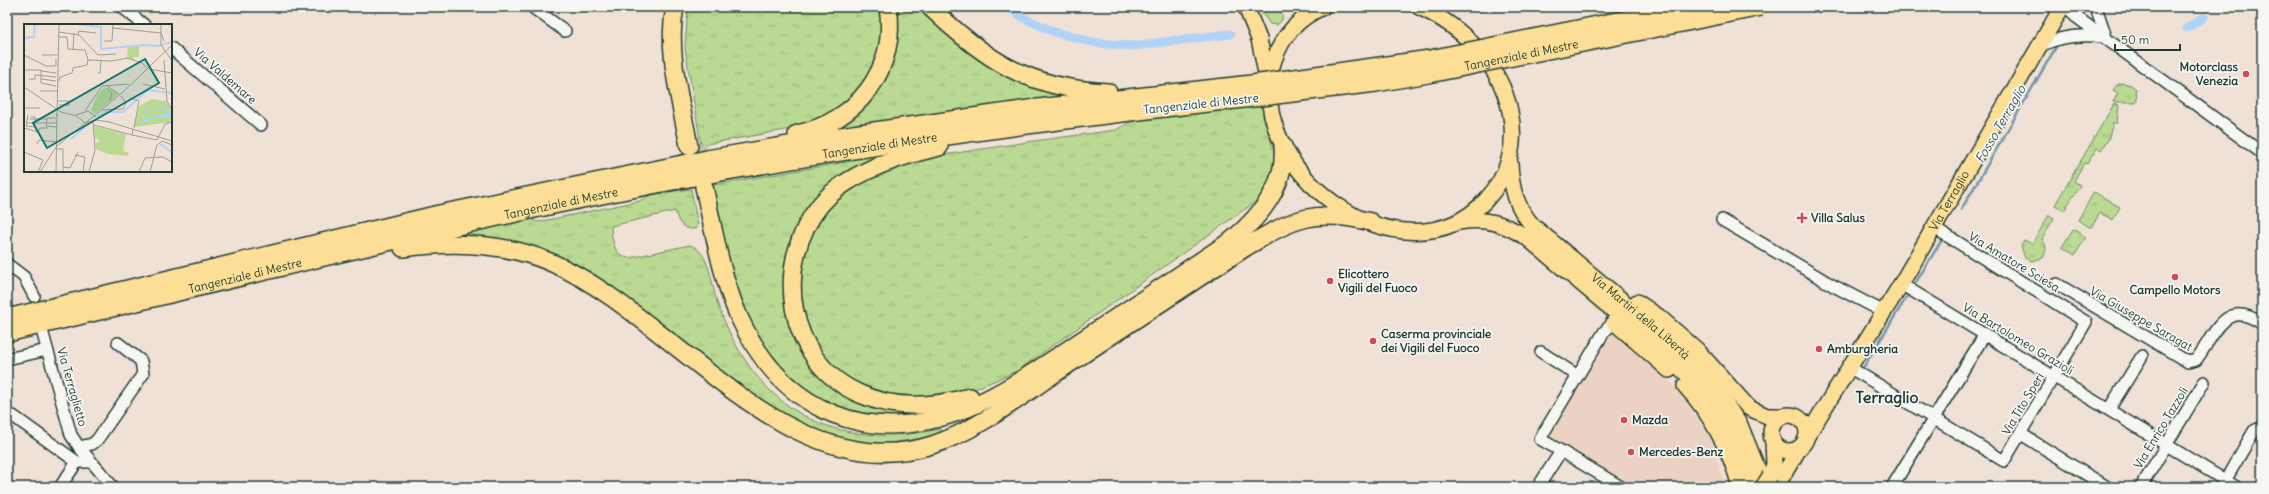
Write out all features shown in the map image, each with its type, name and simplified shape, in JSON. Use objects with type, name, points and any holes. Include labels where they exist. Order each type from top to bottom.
[{"type":"highway","points":[[675,7],[673,31],[674,57],[693,146],[683,56],[682,22],[685,7]]},
{"type":"highway","points":[[707,159],[728,148],[820,128],[832,122],[856,105],[868,92],[883,66],[890,36],[888,7]]},
{"type":"highway","points":[[930,7],[966,40],[990,58],[1030,77],[1075,89],[1168,94]]},
{"type":"highway","name":"Tangenziale di Mestre","points":[[7,333],[326,256],[564,202],[827,153],[1252,91],[1430,59],[1686,7]]},
{"type":"highway","name":"Tangenziale di Mestre","points":[[7,318],[439,214],[707,159],[853,134],[1029,109],[1168,94],[1252,91],[1376,83],[1434,73],[1761,7]]},
{"type":"highway","points":[[1033,372],[979,394],[934,404],[891,404],[858,394],[840,382],[824,368],[802,335],[792,303],[793,267],[804,233],[814,214],[829,196],[855,178],[896,160],[928,149],[1045,130],[1082,117]]},
{"type":"highway","points":[[1055,373],[1020,394],[947,424],[921,431],[896,434],[863,432],[844,429],[815,418],[789,400],[769,380],[752,358],[735,329],[715,278],[700,188],[723,275],[744,328],[756,348],[777,377],[797,395],[818,409],[841,418],[865,424],[919,422],[968,408],[1033,372],[1243,231],[1261,212],[1277,186],[1283,168],[1283,146]]},
{"type":"highway","points":[[326,256],[368,255],[416,246],[458,243],[501,247],[549,262],[618,301],[728,386],[781,422],[822,441],[851,449],[888,451],[934,444],[958,434],[992,415],[1246,247],[1283,226],[1295,221],[1324,214],[1347,216],[1371,222]]},
{"type":"main road","points":[[1246,7],[1260,39],[1267,70],[1271,114],[1283,146],[1297,169],[1318,191],[1340,208],[1371,222],[1411,231],[1431,230],[1455,223],[1476,210],[1488,199],[1502,178],[1510,156],[1513,132],[1510,113],[1495,73],[1478,49],[1461,32],[1419,7]]},
{"type":"main road","points":[[1269,90],[1274,63],[1288,32],[1308,14],[1323,7]]},
{"type":"main road","name":"Via Terraglio","points":[[1786,415],[1804,413],[1833,392],[1855,371],[1884,312],[1907,287],[1933,227],[2062,7]]},
{"type":"main road","name":"Via Martiri della Libertà","points":[[1510,156],[1511,186],[1519,207],[1533,226],[1672,342],[1706,375],[1740,425],[1764,483]]},
{"type":"main road","name":"Via Martiri della Libertà","points":[[1455,223],[1476,220],[1502,224],[1526,237],[1573,276],[1613,315],[1680,367],[1704,393],[1764,483]]},
{"type":"main road","points":[[1567,254],[1597,270],[1631,298],[1659,317],[1712,365],[1749,408],[1766,416],[1786,415],[1803,422],[1803,441],[1791,451],[1784,450],[1773,442]]},
{"type":"main road","points":[[1613,315],[1679,380],[1697,401],[1715,429],[1730,457],[1764,483],[1774,464],[1773,442],[1770,432],[1772,426],[1786,415]]},
{"type":"main road","name":"Via Terraglio","points":[[1764,483],[1803,441],[1833,392]]},
{"type":"main road","points":[[1715,429],[1732,487]]},
{"type":"street","points":[[122,7],[143,24]]},
{"type":"street","points":[[532,7],[565,31]]},
{"type":"street","points":[[2068,7],[2075,16],[2262,153]]},
{"type":"street","points":[[2095,7],[2106,38]]},
{"type":"street","points":[[2038,47],[2049,41],[2077,35],[2106,38]]},
{"type":"street","name":"Via Valdemare","points":[[172,49],[261,125]]},
{"type":"street","points":[[1722,220],[1832,285],[1884,312]]},
{"type":"street","name":"Via Amatore Sciesa","points":[[1933,227],[2082,318]]},
{"type":"street","points":[[7,264],[24,277],[34,296]]},
{"type":"street","name":"Via Giuseppe Saragat","points":[[2057,284],[2188,362],[2196,360],[2221,324],[2228,317],[2245,314],[2262,324]]},
{"type":"street","name":"Via Bartolomeo Grazioli","points":[[1907,287],[2055,376],[2166,445],[2224,484],[2236,487]]},
{"type":"street","points":[[1613,315],[1540,438],[1621,487]]},
{"type":"street","name":"Via Tito Speri","points":[[1934,418],[2004,461],[2086,324],[2082,318]]},
{"type":"street","name":"Via Terraglietto","points":[[44,334],[67,424],[79,447],[113,487]]},
{"type":"street","points":[[1892,487],[1985,334]]},
{"type":"street","name":"Via Terraglietto","points":[[79,447],[92,444],[97,440],[143,374],[141,361],[118,343]]},
{"type":"street","points":[[7,359],[47,350]]},
{"type":"street","points":[[1540,352],[1578,376]]},
{"type":"street","points":[[2109,410],[2142,356]]},
{"type":"street","points":[[1855,371],[1934,418]]},
{"type":"street","name":"Via Enrico Tazzoli","points":[[2141,487],[2204,382]]},
{"type":"street","points":[[14,416],[77,462],[91,462]]},
{"type":"street","points":[[2224,484],[2254,431],[2262,427]]},
{"type":"street","points":[[2021,434],[2107,487]]},
{"type":"street","points":[[1538,487],[1561,451]]},
{"type":"street","points":[[60,487],[77,462]]},
{"type":"shaded area","points":[[1609,333],[1614,333],[1675,386],[1710,437],[1726,487],[1629,487],[1544,435]]},
{"type":"green space","points":[[688,7],[882,7],[883,45],[863,90],[814,125],[701,145],[685,48]]},
{"type":"green space","points":[[890,7],[926,7],[949,29],[1071,96],[839,129],[837,127],[870,94]]},
{"type":"green space","points":[[1257,7],[1270,7],[1278,9],[1281,11],[1282,20],[1277,25],[1270,24]]},
{"type":"green space","points":[[2123,83],[2131,85],[2136,89],[2137,102],[2113,102],[2118,93],[2113,90],[2117,85]]},
{"type":"green space","points":[[2114,104],[2119,105],[2117,123],[2113,123],[2108,140],[2101,150],[2097,148],[2087,164],[2084,163],[2074,181],[2080,185],[2064,211],[2055,205]]},
{"type":"green space","points":[[1262,105],[1272,143],[1275,165],[1273,176],[1268,187],[1258,200],[1017,371],[968,392],[937,400],[865,393],[815,354],[793,277],[817,212],[865,176],[932,153],[937,156],[1116,130],[1132,121]]},
{"type":"green space","points":[[884,152],[884,157],[846,178],[786,276],[830,380],[926,408],[908,417],[857,416],[797,388],[745,322],[708,186],[852,161],[852,158]]},
{"type":"green space","points":[[691,189],[698,226],[695,229],[684,227],[678,219],[675,211],[611,226],[614,246],[620,254],[629,258],[690,245],[697,249],[706,262],[718,305],[734,341],[754,372],[776,396],[803,415],[832,428],[865,434],[901,435],[940,429],[942,435],[870,446],[796,425],[610,293],[457,236],[457,234],[525,217],[538,222],[639,201],[653,194]]},
{"type":"green space","points":[[2094,192],[2120,207],[2113,220],[2100,213],[2091,228],[2078,220]]},
{"type":"green space","points":[[2049,215],[2054,218],[2042,239],[2046,248],[2043,258],[2031,261],[2025,258],[2021,246],[2024,240],[2032,244]]},
{"type":"green space","points":[[2073,229],[2086,237],[2075,255],[2062,247]]},
{"type":"waterway","points":[[1008,7],[1024,18],[1054,32],[1097,43],[1132,46],[1230,34]]},
{"type":"waterway","points":[[2187,28],[2204,17]]},
{"type":"waterway","name":"Fosso Terraglio","points":[[1961,210],[2056,47]]},
{"type":"waterway","name":"Fosso Terraglio","points":[[1913,287],[1943,238]]},
{"type":"waterway","name":"Fosso Terraglio","points":[[1863,368],[1909,293]]},
{"type":"tunnel","points":[[698,145],[703,175]]},
{"type":"place","name":"Motorclass Venezia","points":[[2246,74]]},
{"type":"place","name":"Villa Salus","points":[[1802,218]]},
{"type":"place","name":"Campello Motors","points":[[2175,277]]},
{"type":"place","name":"Elicottero Vigili del Fuoco","points":[[1330,281]]},
{"type":"place","name":"Caserma provinciale dei Vigili del Fuoco","points":[[1373,341]]},
{"type":"place","name":"Amburgheria","points":[[1819,349]]},
{"type":"place","name":"Mazda","points":[[1624,420]]},
{"type":"place","name":"Mercedes-Benz","points":[[1631,452]]},
{"type":"district","name":"Terraglio","points":[[1887,397]]}]
